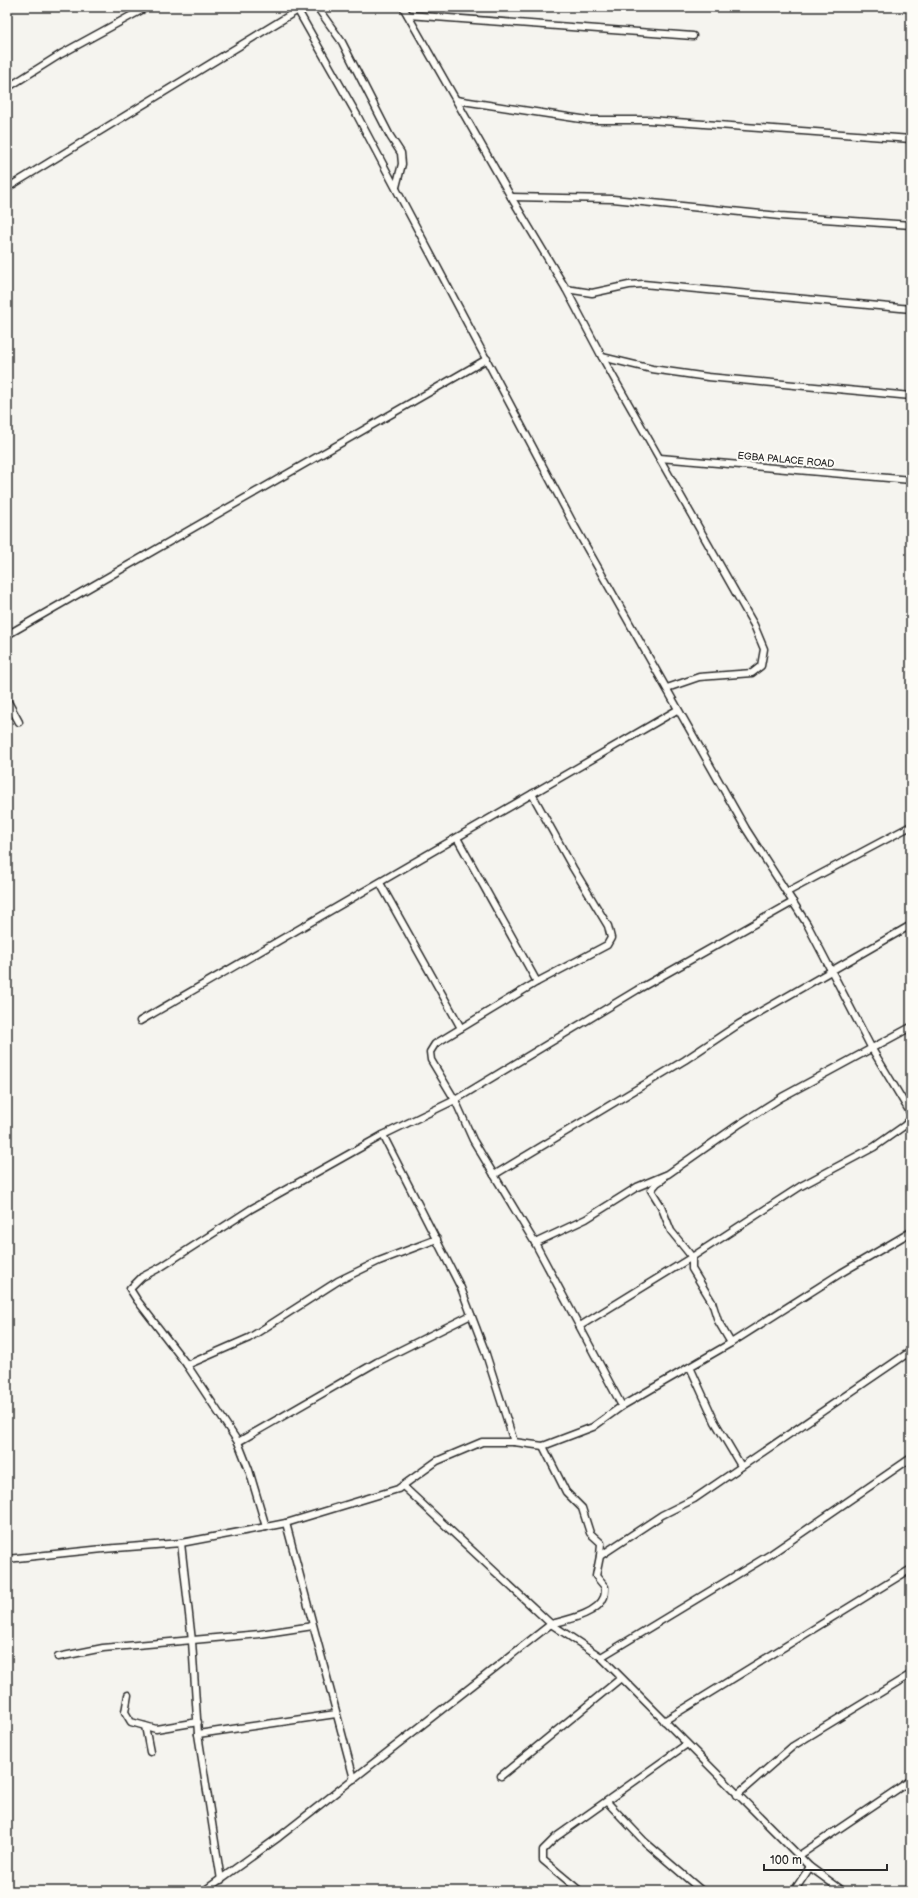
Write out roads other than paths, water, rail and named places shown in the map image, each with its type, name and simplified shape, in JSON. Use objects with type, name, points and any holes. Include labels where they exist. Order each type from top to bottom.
[{"type":"street","points":[[7,88],[61,54],[147,7]]},
{"type":"street","points":[[317,7],[342,42],[390,136],[401,153],[402,164],[396,186]]},
{"type":"street","points":[[403,7],[566,289],[602,357],[754,625],[764,649],[761,666],[752,673],[700,677],[667,688]]},
{"type":"street","points":[[7,188],[299,8],[396,186],[575,527],[667,688],[677,710],[716,774],[746,829],[807,924],[830,971],[872,1049],[911,1114]]},
{"type":"street","points":[[408,15],[693,36]]},
{"type":"street","points":[[456,100],[588,120],[649,120],[911,139]]},
{"type":"street","points":[[511,196],[613,199],[780,216],[911,225]]},
{"type":"street","points":[[566,289],[592,293],[629,285],[643,284],[911,308]]},
{"type":"street","points":[[602,357],[652,369],[708,377],[911,396]]},
{"type":"street","points":[[7,635],[487,359]]},
{"type":"street","name":"EGBA PALACE ROAD","points":[[660,458],[911,480]]},
{"type":"street","points":[[7,700],[19,722]]},
{"type":"street","points":[[140,1021],[677,710]]},
{"type":"street","points":[[532,794],[573,868],[608,926],[611,938],[608,945],[537,982],[435,1044],[430,1052],[431,1060],[455,1100],[473,1140],[535,1243],[622,1406]]},
{"type":"street","points":[[787,892],[911,826]]},
{"type":"street","points":[[457,838],[537,982]]},
{"type":"street","points":[[380,883],[461,1028]]},
{"type":"street","points":[[266,1527],[249,1470],[238,1442],[187,1365],[130,1289],[142,1277],[161,1267],[251,1209],[383,1135],[455,1100],[638,990],[793,902]]},
{"type":"street","points":[[494,1175],[665,1072],[739,1024],[911,925]]},
{"type":"street","points":[[535,1243],[586,1219],[637,1187],[668,1174],[738,1125],[782,1097],[872,1049],[911,1026]]},
{"type":"street","points":[[731,1343],[718,1321],[712,1302],[692,1269],[692,1257],[671,1231],[661,1206],[651,1190],[657,1183],[710,1146],[768,1110]]},
{"type":"street","points":[[580,1326],[692,1257],[801,1186],[874,1147],[904,1126],[911,1119]]},
{"type":"street","points":[[383,1135],[461,1288],[485,1351],[514,1442]]},
{"type":"street","points":[[7,1559],[181,1543],[286,1523],[404,1486],[438,1461],[482,1442],[514,1442],[542,1446],[593,1427],[622,1406],[731,1343],[911,1232]]},
{"type":"street","points":[[187,1365],[249,1338],[338,1281],[372,1264],[436,1239]]},
{"type":"street","points":[[238,1442],[377,1362],[471,1315]]},
{"type":"street","points":[[600,1556],[662,1515],[694,1499],[911,1351]]},
{"type":"street","points":[[690,1367],[715,1422],[741,1466]]},
{"type":"street","points":[[204,1891],[222,1880],[551,1624],[582,1615],[596,1606],[604,1597],[605,1587],[596,1576],[601,1543],[590,1533],[582,1508],[566,1492],[542,1446]]},
{"type":"street","points":[[601,1658],[771,1554],[911,1458]]},
{"type":"street","points":[[404,1486],[551,1624],[601,1658],[810,1866],[843,1891]]},
{"type":"street","points":[[286,1523],[354,1778]]},
{"type":"street","points":[[181,1543],[192,1641],[198,1734],[222,1880]]},
{"type":"street","points":[[664,1721],[911,1569]]},
{"type":"street","points":[[58,1657],[103,1648],[260,1634],[313,1626]]},
{"type":"street","points":[[737,1795],[793,1746],[911,1674]]},
{"type":"street","points":[[501,1776],[621,1678]]},
{"type":"street","points":[[128,1695],[126,1712],[131,1722],[156,1729],[198,1722]]},
{"type":"street","points":[[198,1734],[336,1714]]},
{"type":"street","points":[[145,1726],[150,1752]]},
{"type":"street","points":[[580,1891],[543,1860],[543,1850],[556,1837],[687,1744]]},
{"type":"street","points":[[800,1855],[911,1780]]},
{"type":"street","points":[[606,1802],[646,1842],[702,1891]]},
{"type":"street","points":[[794,1891],[810,1866]]},
{"type":"street","points":[[907,1891],[911,1888]]}]
